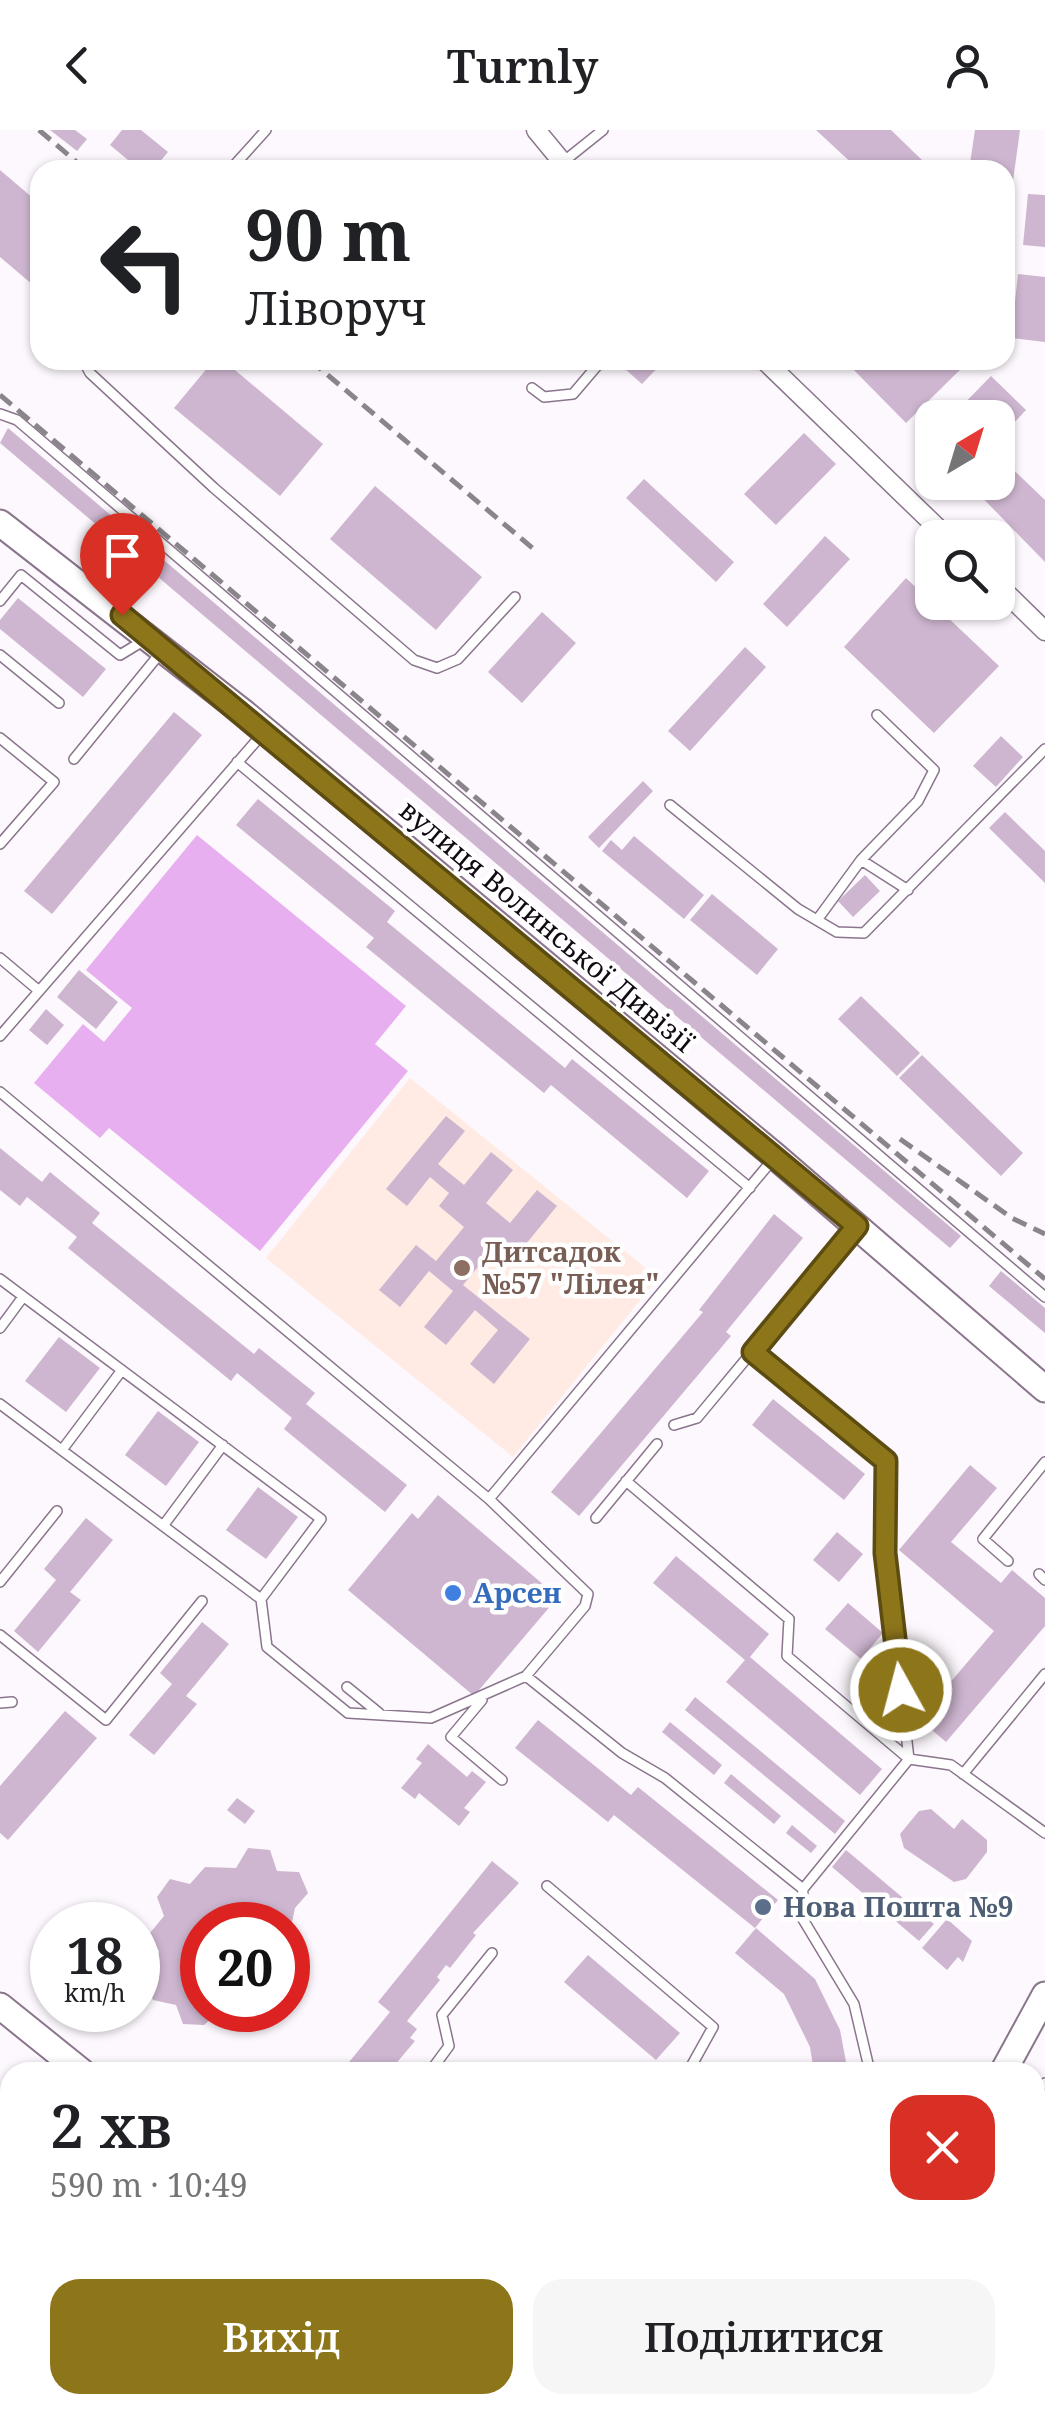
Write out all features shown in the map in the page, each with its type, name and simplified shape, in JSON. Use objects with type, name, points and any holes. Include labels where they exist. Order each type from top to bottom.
[{"type":"street","points":[[536,130],[561,160]]},
{"type":"street","points":[[774,370],[929,520]]},
{"type":"street","name":"вулиця Волинської Дивізії","points":[[3,530],[157,643],[265,730],[775,1156],[1045,1389]]},
{"type":"street","points":[[1015,602],[1045,631]]},
{"type":"street","points":[[1008,2062],[1045,1995]]},
{"type":"street","points":[[0,2006],[70,2062]]},
{"type":"lane","points":[[239,160],[266,130]]},
{"type":"lane","points":[[572,160],[603,130]]},
{"type":"lane","points":[[89,370],[180,458],[414,660],[437,668],[458,659],[515,598]]},
{"type":"lane","points":[[532,388],[544,398],[573,394],[593,370]]},
{"type":"lane","points":[[0,414],[17,420],[48,446],[1045,1298]]},
{"type":"lane","points":[[0,601],[21,574],[120,655],[157,643]]},
{"type":"lane","points":[[74,758],[157,643]]},
{"type":"lane","points":[[0,654],[59,703]]},
{"type":"lane","points":[[817,920],[861,860],[918,801],[934,770],[878,715]]},
{"type":"lane","points":[[0,1036],[265,730]]},
{"type":"lane","points":[[0,738],[54,782],[0,844]]},
{"type":"lane","points":[[670,806],[817,920],[837,932],[864,933],[1045,749]]},
{"type":"lane","points":[[237,762],[750,1188]]},
{"type":"lane","points":[[861,860],[908,890]]},
{"type":"lane","points":[[0,958],[38,990]]},
{"type":"lane","points":[[0,1092],[489,1499],[588,1594],[585,1606],[526,1676],[484,1698],[431,1718],[348,1713],[267,1647],[261,1599],[321,1519],[0,1279]]},
{"type":"lane","points":[[489,1499],[775,1156]]},
{"type":"lane","points":[[674,1425],[697,1418],[857,1226]]},
{"type":"lane","points":[[0,1328],[23,1296]]},
{"type":"lane","points":[[753,1352],[886,1461],[885,1553],[909,1759],[803,1889],[801,1916],[854,2004],[868,2062]]},
{"type":"lane","points":[[62,1450],[122,1370]]},
{"type":"lane","points":[[0,1404],[261,1599]]},
{"type":"lane","points":[[596,1518],[657,1444]]},
{"type":"lane","points":[[163,1526],[223,1445]]},
{"type":"lane","points":[[1008,1561],[983,1539],[1045,1462]]},
{"type":"lane","points":[[626,1481],[789,1619],[787,1656],[909,1759],[951,1765],[1045,1833]]},
{"type":"lane","points":[[0,1582],[57,1512]]},
{"type":"lane","points":[[0,1635],[106,1720],[202,1601]]},
{"type":"lane","points":[[963,1774],[1045,1674]]},
{"type":"lane","points":[[526,1676],[622,1753],[665,1778],[803,1889]]},
{"type":"lane","points":[[347,1687],[381,1715]]},
{"type":"lane","points":[[484,1698],[452,1737],[502,1780]]},
{"type":"lane","points":[[0,1703],[12,1702]]},
{"type":"lane","points":[[546,1886],[713,2027],[694,2062]]},
{"type":"lane","points":[[438,2062],[449,2046],[442,2015],[492,1953]]},
{"type":"shaded area","points":[[197,835],[406,1006],[375,1044],[408,1071],[260,1251],[109,1128],[100,1138],[34,1083],[83,1024],[104,1042],[132,1008],[86,970]]},
{"type":"shaded area","name":"Дитсадок №57 \"Лілея\"","points":[[410,1078],[658,1278],[513,1457],[266,1258]]},
{"type":"building","points":[[50,130],[75,130],[87,139],[77,151]]},
{"type":"building","points":[[122,130],[141,130],[168,152],[161,160],[128,160],[110,145]]},
{"type":"building","points":[[816,130],[891,130],[922,160],[848,160]]},
{"type":"building","points":[[975,130],[1020,130],[1015,167],[1015,160],[970,160]]},
{"type":"building","points":[[0,170],[30,196],[30,282],[0,257]]},
{"type":"building","points":[[1028,194],[1045,195],[1045,247],[1023,245]]},
{"type":"building","points":[[1018,274],[1045,277],[1045,342],[1015,338]]},
{"type":"building","points":[[206,370],[235,370],[323,444],[280,496],[174,408]]},
{"type":"building","points":[[626,370],[655,370],[642,384]]},
{"type":"building","points":[[854,370],[960,370],[929,400],[915,400],[915,414],[906,423]]},
{"type":"building","points":[[991,376],[1026,410],[1015,422],[1015,400],[968,400]]},
{"type":"building","points":[[8,428],[961,1236],[950,1248],[0,443]]},
{"type":"building","points":[[804,433],[836,464],[776,525],[744,494]]},
{"type":"building","points":[[1015,471],[1045,500],[1045,562],[1015,531],[1015,520],[1004,520],[985,500],[1015,500]]},
{"type":"building","points":[[644,479],[734,562],[716,582],[626,498]]},
{"type":"building","points":[[375,486],[482,577],[436,630],[330,539]]},
{"type":"building","points":[[825,536],[850,559],[787,627],[763,604]]},
{"type":"building","points":[[906,578],[915,587],[915,620],[950,620],[999,666],[934,733],[844,647]]},
{"type":"building","points":[[18,598],[106,669],[83,697],[0,629],[0,620]]},
{"type":"building","points":[[542,612],[576,643],[522,703],[488,672]]},
{"type":"building","points":[[745,647],[766,667],[690,751],[668,731]]},
{"type":"building","points":[[174,712],[202,735],[52,914],[24,891]]},
{"type":"building","points":[[1001,736],[1023,757],[996,787],[973,766]]},
{"type":"building","points":[[643,781],[653,791],[599,848],[588,837]]},
{"type":"building","points":[[258,799],[395,911],[387,922],[565,1068],[572,1059],[709,1171],[687,1198],[551,1085],[544,1093],[366,947],[374,938],[236,825]]},
{"type":"building","points":[[1005,812],[1045,851],[1045,883],[989,828]]},
{"type":"building","points":[[634,836],[704,895],[684,919],[602,851],[611,840],[622,850]]},
{"type":"building","points":[[865,875],[880,891],[853,917],[838,901]]},
{"type":"building","points":[[712,894],[778,949],[757,975],[690,920]]},
{"type":"building","points":[[79,970],[118,1002],[96,1029],[57,997]]},
{"type":"building","points":[[861,996],[920,1053],[897,1076],[838,1019]]},
{"type":"building","points":[[46,1009],[64,1025],[47,1045],[29,1030]]},
{"type":"building","points":[[922,1055],[1023,1153],[1001,1176],[899,1078]]},
{"type":"building","points":[[446,1116],[465,1131],[438,1164],[464,1185],[491,1152],[513,1170],[486,1203],[510,1223],[537,1190],[557,1206],[517,1255],[500,1241],[463,1285],[530,1339],[494,1384],[470,1364],[498,1330],[475,1310],[446,1345],[424,1327],[453,1291],[429,1271],[400,1307],[379,1290],[416,1245],[436,1261],[464,1227],[439,1206],[449,1193],[430,1177],[407,1206],[386,1189]]},
{"type":"building","points":[[0,1148],[42,1182],[50,1172],[100,1213],[92,1223],[254,1354],[259,1348],[315,1393],[306,1404],[407,1485],[385,1512],[284,1429],[292,1418],[237,1373],[231,1381],[68,1248],[77,1237],[27,1197],[20,1206],[0,1190]]},
{"type":"building","points":[[774,1214],[803,1238],[726,1332],[731,1336],[579,1516],[551,1492],[703,1312],[699,1310]]},
{"type":"building","points":[[1001,1271],[1045,1308],[1045,1333],[989,1286]]},
{"type":"building","points":[[59,1337],[100,1368],[66,1412],[25,1381]]},
{"type":"building","points":[[773,1399],[865,1474],[844,1500],[752,1425]]},
{"type":"building","points":[[158,1411],[199,1442],[166,1486],[125,1455]]},
{"type":"building","points":[[970,1465],[997,1488],[951,1542],[1001,1583],[1012,1570],[1045,1598],[1045,1626],[946,1742],[919,1719],[994,1631],[899,1550]]},
{"type":"building","points":[[258,1487],[298,1517],[266,1559],[226,1530]]},
{"type":"building","name":"Арсен","points":[[438,1495],[558,1597],[474,1696],[348,1590],[412,1513],[418,1519]]},
{"type":"building","points":[[86,1518],[113,1540],[70,1592],[81,1600],[38,1652],[14,1631],[56,1580],[44,1569]]},
{"type":"building","points":[[837,1532],[863,1554],[839,1582],[813,1560]]},
{"type":"building","points":[[676,1556],[769,1634],[750,1657],[882,1769],[860,1795],[726,1682],[745,1660],[653,1583]]},
{"type":"building","points":[[848,1603],[883,1633],[861,1659],[825,1629]]},
{"type":"building","points":[[202,1622],[229,1644],[186,1696],[197,1704],[154,1755],[129,1735],[172,1684],[160,1673]]},
{"type":"building","points":[[695,1697],[845,1821],[835,1834],[685,1710]]},
{"type":"building","points":[[65,1711],[97,1738],[8,1840],[0,1833],[0,1786]]},
{"type":"building","points":[[538,1720],[631,1795],[638,1787],[778,1900],[755,1928],[614,1815],[608,1822],[515,1748]]},
{"type":"building","points":[[670,1722],[722,1765],[714,1775],[662,1732]]},
{"type":"building","points":[[428,1744],[467,1777],[472,1771],[486,1782],[464,1808],[470,1812],[459,1826],[419,1793],[415,1799],[401,1788],[422,1763],[416,1759]]},
{"type":"building","points":[[731,1774],[781,1816],[774,1824],[724,1783]]},
{"type":"building","points":[[237,1798],[255,1811],[245,1824],[227,1810]]},
{"type":"building","points":[[931,1809],[954,1829],[962,1819],[987,1840],[987,1852],[966,1879],[954,1882],[904,1848],[900,1834],[919,1811]]},
{"type":"building","points":[[792,1825],[817,1846],[811,1853],[786,1833]]},
{"type":"building","points":[[248,1848],[270,1850],[277,1871],[299,1872],[308,1893],[300,1902],[180,1902],[180,2016],[176,2005],[160,2002],[160,1921],[164,1916],[157,1897],[170,1879],[190,1884],[205,1867],[236,1868]]},
{"type":"building","points":[[846,1850],[934,1924],[919,1941],[832,1867]]},
{"type":"building","points":[[492,1861],[519,1883],[473,1933],[476,1935],[450,1968],[446,1965],[437,1977],[440,1980],[407,2021],[417,2029],[410,2038],[415,2041],[397,2062],[349,2062],[390,2012],[378,2002]]},
{"type":"building","points":[[947,1919],[972,1941],[963,1962],[958,1957],[947,1970],[922,1948]]},
{"type":"building","points":[[756,1928],[815,1979],[840,2030],[846,2062],[812,2062],[810,2047],[784,1994],[735,1953]]},
{"type":"building","points":[[588,1955],[680,2033],[656,2060],[564,1982]]},
{"type":"railway","points":[[39,130],[74,160]]},
{"type":"railway","points":[[322,370],[536,551]]},
{"type":"railway","points":[[0,395],[1045,1279]]},
{"type":"railway","points":[[900,1139],[1012,1218],[1045,1234]]},
{"type":"place","name":"Дитсадок №57 \"Лілея\"","points":[[462,1268]]},
{"type":"place","name":"Арсен","points":[[453,1593]]},
{"type":"place","name":"Нова Пошта №9","points":[[763,1907]]},
{"type":"route","points":[[122,615],[857,1226],[753,1352],[886,1461],[885,1553],[901,1690]]}]
